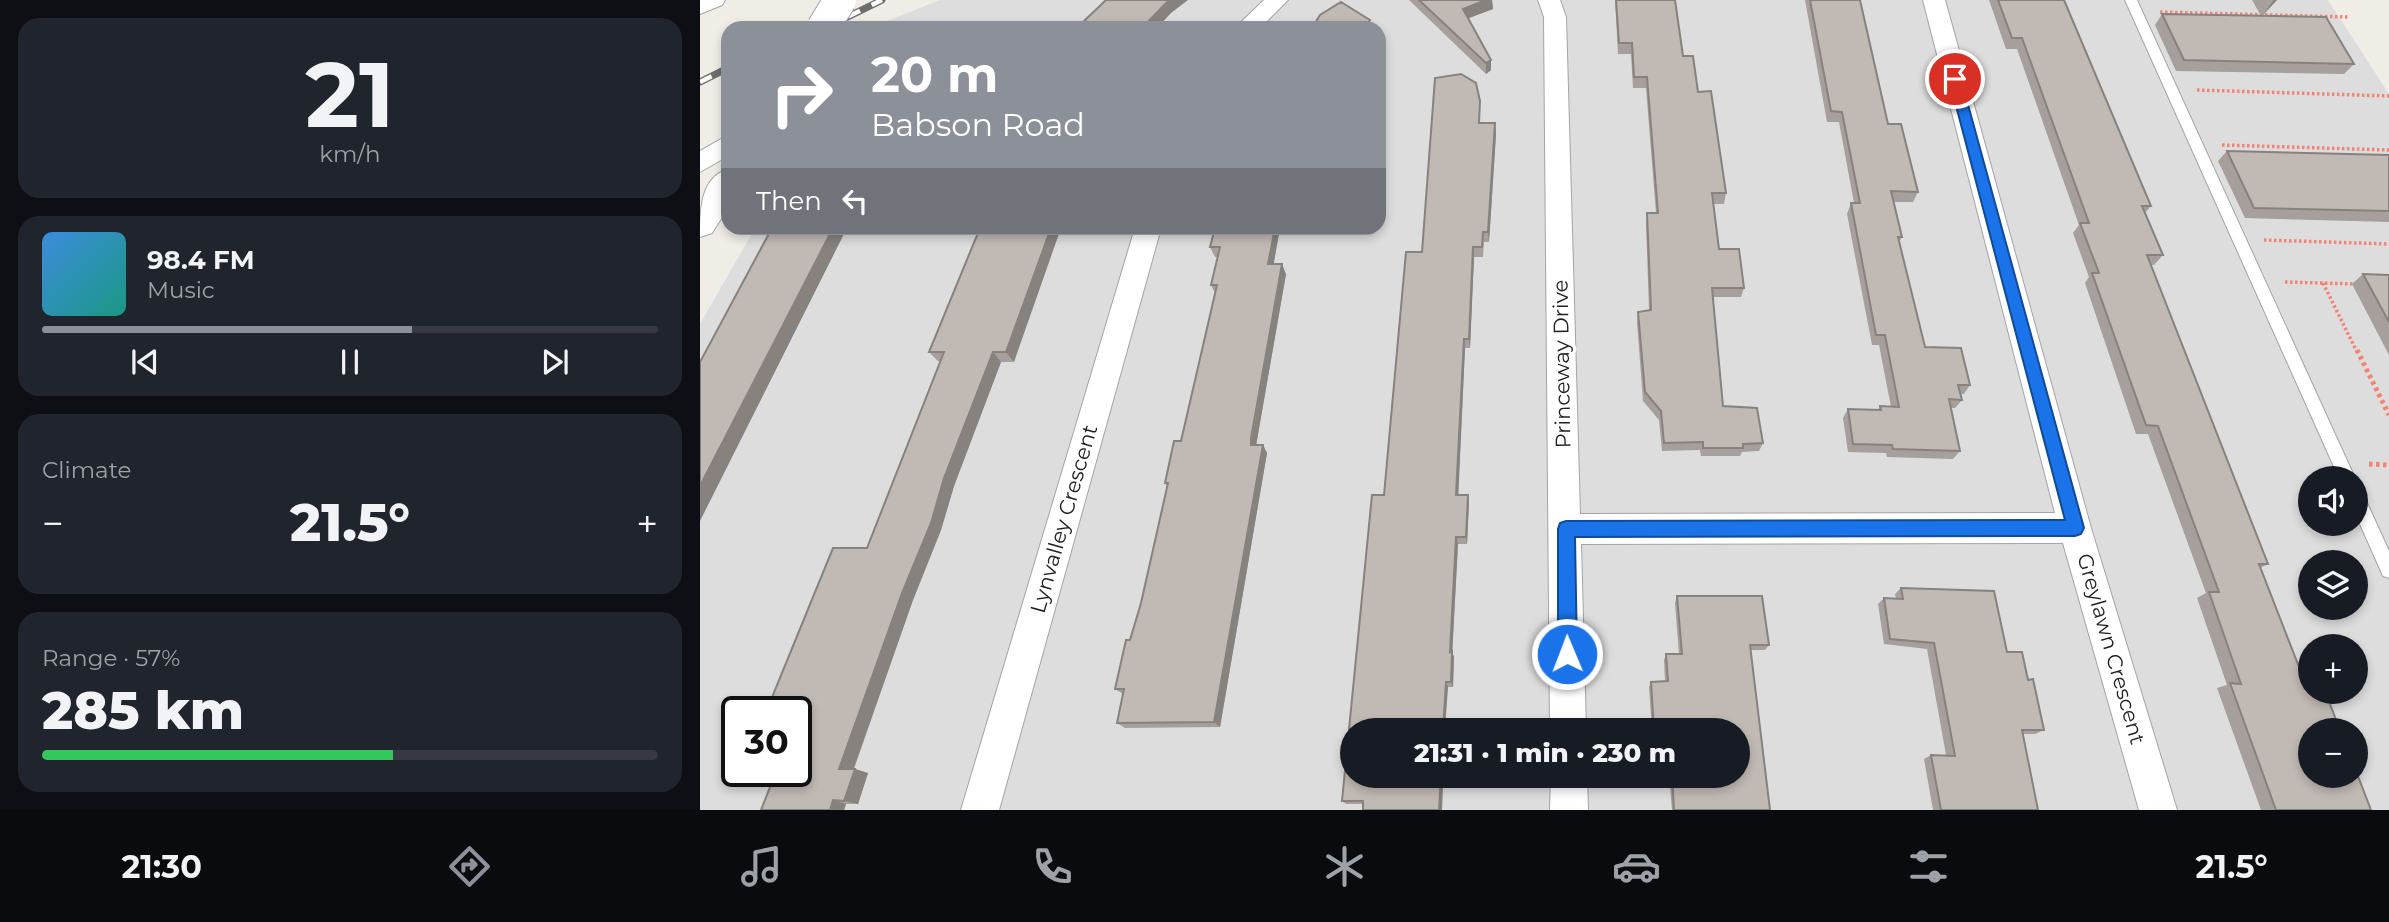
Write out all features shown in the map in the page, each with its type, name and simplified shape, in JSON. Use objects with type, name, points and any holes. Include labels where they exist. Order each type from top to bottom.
[{"type":"street","points":[[700,6],[714,0]]},
{"type":"street","points":[[827,21],[840,0]]},
{"type":"street","points":[[1254,21],[1277,0]]},
{"type":"street","name":"Princeway Drive","points":[[1549,0],[1555,17],[1568,718]]},
{"type":"street","name":"Greylawn Crescent","points":[[1934,0],[2075,528],[2158,810]]},
{"type":"street","points":[[700,163],[721,149]]},
{"type":"street","points":[[700,224],[721,192]]},
{"type":"street","name":"Lynvalley Crescent","points":[[980,810],[1146,235]]},
{"type":"street","points":[[1566,529],[2075,528]]},
{"type":"street","points":[[1569,788],[1569,810]]},
{"type":"lane","points":[[2133,5],[2342,466]]},
{"type":"lane","points":[[2368,524],[2389,570]]},
{"type":"path","points":[[2133,5],[2348,17]]},
{"type":"path","points":[[2171,89],[2389,96]]},
{"type":"path","points":[[2195,144],[2389,150]]},
{"type":"path","points":[[2238,239],[2389,244]]},
{"type":"path","points":[[2257,281],[2363,284]]},
{"type":"path","points":[[2323,283],[2389,415]]},
{"type":"shaded area","points":[[940,0],[2328,0],[2389,94],[2389,810],[700,810],[700,324],[751,235],[1386,235],[1386,21],[888,21]]},
{"type":"building","points":[[1106,0],[1169,0],[1149,21],[1084,21]]},
{"type":"building","points":[[1419,0],[1486,0],[1463,9],[1491,60],[1486,63]]},
{"type":"building","points":[[1616,0],[1675,0],[1683,56],[1693,56],[1698,92],[1711,91],[1726,193],[1712,193],[1719,249],[1739,249],[1744,288],[1712,288],[1723,406],[1757,408],[1763,443],[1743,444],[1743,448],[1703,448],[1703,442],[1664,443],[1661,411],[1645,392],[1638,312],[1651,310],[1647,213],[1658,213],[1647,77],[1634,77],[1632,43],[1619,43]]},
{"type":"building","points":[[1810,0],[1860,0],[1888,124],[1901,124],[1918,192],[1891,191],[1902,237],[1898,237],[1925,347],[1961,348],[1970,385],[1958,385],[1962,400],[1949,399],[1960,451],[1893,449],[1892,445],[1853,444],[1848,409],[1881,410],[1880,406],[1899,407],[1885,335],[1876,335],[1851,203],[1860,203],[1842,112],[1831,111]]},
{"type":"building","points":[[1998,0],[2064,0],[2151,206],[2142,206],[2163,255],[2147,255],[2268,564],[2259,564],[2298,664],[2298,704],[2330,704],[2335,718],[2298,718],[2298,788],[2363,788],[2371,810],[2276,810],[2230,683],[2241,684],[2209,592],[2219,592],[2158,426],[2146,425],[2092,273],[2099,273],[2080,223],[2089,223],[2022,38],[2012,38]]},
{"type":"building","points":[[1341,2],[1370,20],[1316,21],[1320,15]]},
{"type":"building","points":[[2162,14],[2326,17],[2354,64],[2184,60]]},
{"type":"building","points":[[1461,74],[1476,83],[1480,101],[1479,123],[1495,123],[1488,232],[1483,232],[1482,247],[1473,247],[1469,339],[1464,339],[1456,495],[1468,495],[1466,537],[1456,537],[1451,682],[1446,682],[1444,718],[1350,718],[1372,495],[1384,495],[1406,252],[1422,252],[1435,78]]},
{"type":"building","points":[[2227,151],[2389,155],[2389,211],[2254,208]]},
{"type":"building","points":[[768,235],[829,235],[700,486],[700,362]]},
{"type":"building","points":[[977,235],[1048,235],[1006,352],[993,352],[944,478],[931,523],[902,593],[839,769],[855,769],[844,801],[833,800],[830,810],[761,810],[770,787],[812,787],[812,696],[773,696],[833,548],[867,548],[944,352],[929,352]]},
{"type":"building","points":[[1213,235],[1274,235],[1268,264],[1282,264],[1251,438],[1251,445],[1263,445],[1214,722],[1117,723],[1124,689],[1115,689],[1126,640],[1130,640],[1141,603],[1168,483],[1165,483],[1174,441],[1181,441],[1217,285],[1211,285],[1220,247],[1210,247]]},
{"type":"building","points":[[2363,274],[2389,275],[2389,322]]},
{"type":"building","points":[[1901,588],[1994,591],[2007,652],[2022,652],[2028,680],[2033,679],[2044,730],[2022,730],[2038,810],[1941,810],[1931,755],[1955,756],[1934,643],[1890,639],[1884,598],[1903,599]]},
{"type":"building","points":[[1677,596],[1762,596],[1769,645],[1750,645],[1770,810],[1674,810],[1673,788],[1750,788],[1750,718],[1653,718],[1651,682],[1668,681],[1666,654],[1682,654]]},
{"type":"building","points":[[1343,788],[1440,788],[1439,810],[1363,810],[1363,801],[1342,801]]},
{"type":"railway","points":[[839,21],[882,0]]},
{"type":"railway","points":[[824,21],[834,16]]},
{"type":"railway","points":[[700,82],[721,72]]},
{"type":"route","points":[[1567,654],[1566,529],[2075,528],[1955,79]]}]
